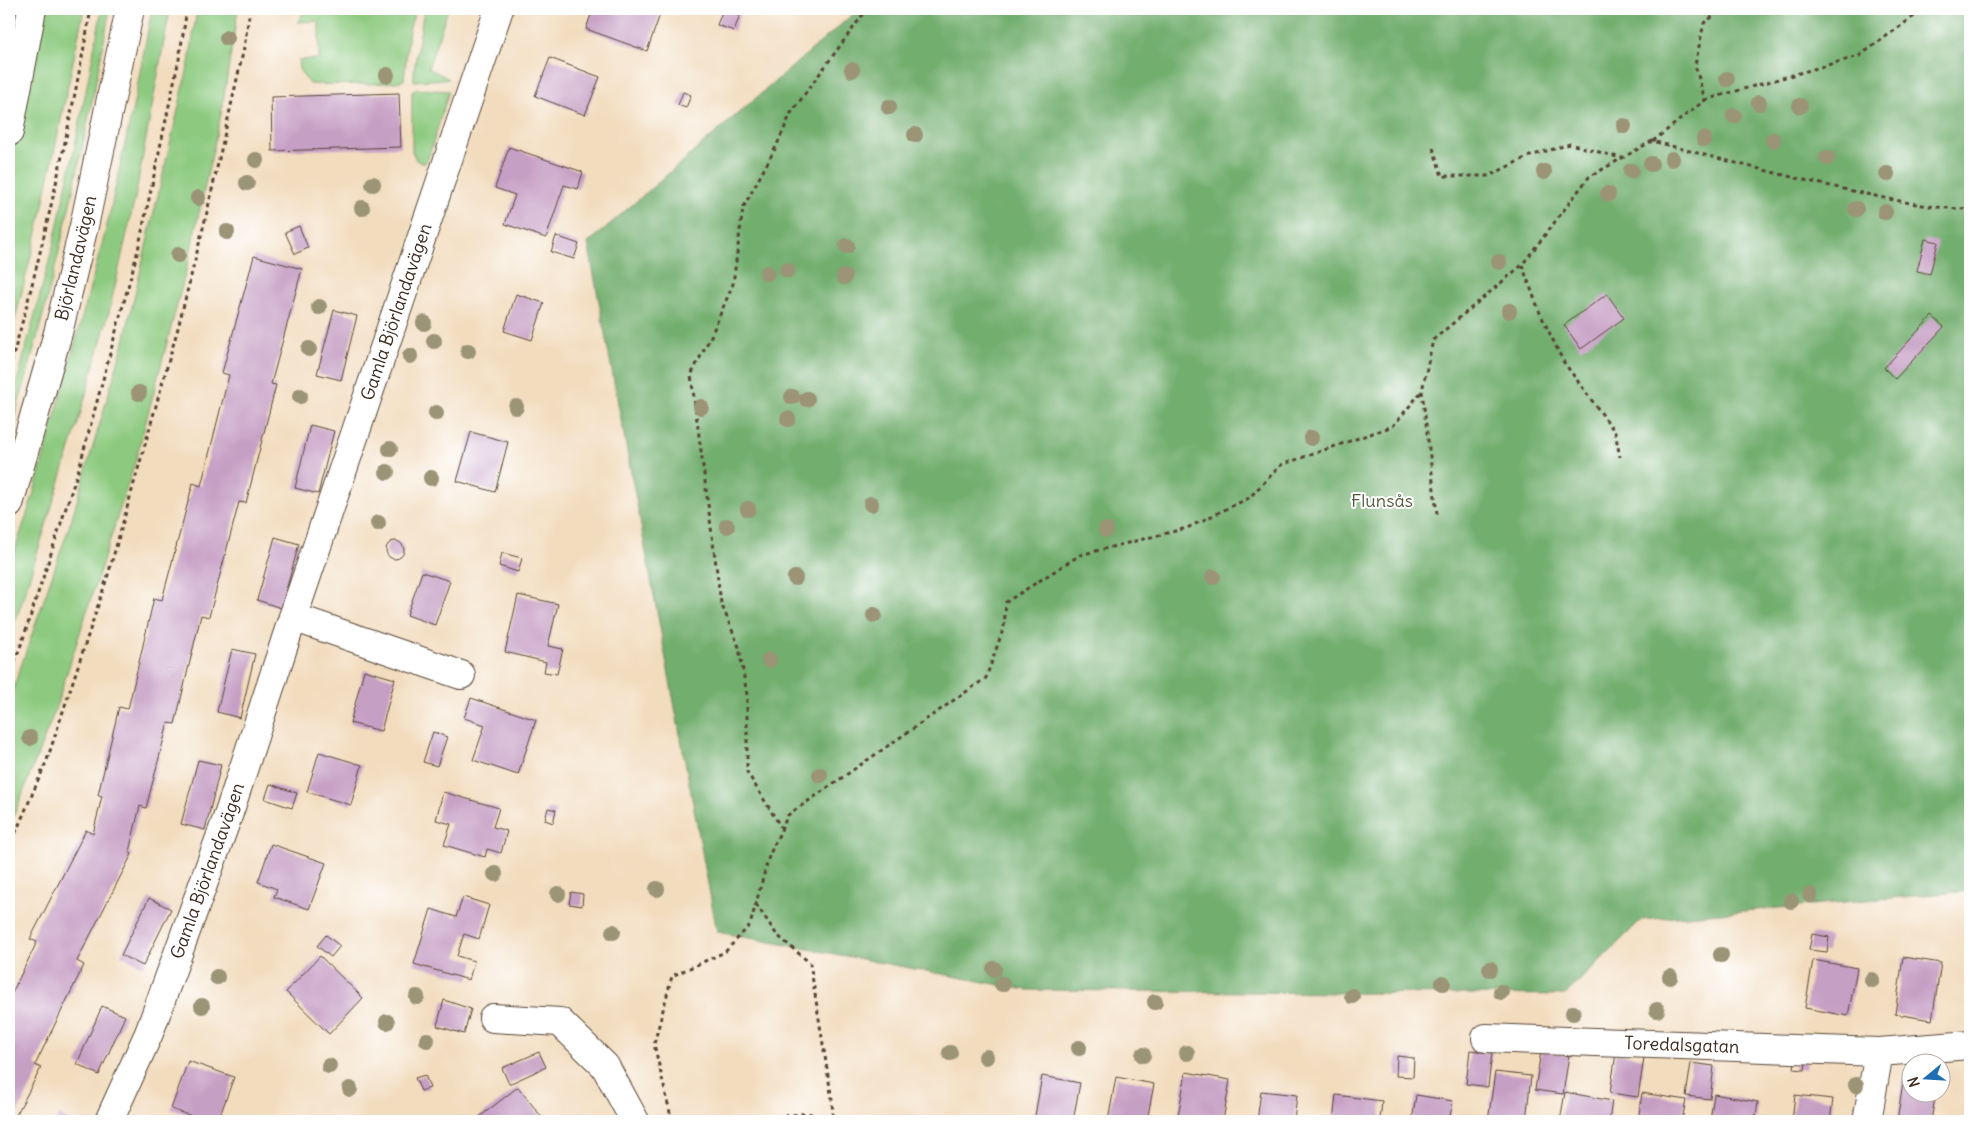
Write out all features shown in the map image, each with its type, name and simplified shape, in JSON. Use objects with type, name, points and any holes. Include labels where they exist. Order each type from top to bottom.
[{"type":"street","points":[[9,132],[32,9]]},
{"type":"street","name":"Björlandavägen","points":[[9,504],[67,297],[130,9]]},
{"type":"street","name":"Gamla Björlandavägen","points":[[109,1121],[152,1024],[229,813],[293,617],[499,9]]},
{"type":"street","points":[[293,617],[461,675]]},
{"type":"street","points":[[493,1018],[560,1022],[605,1066],[635,1121]]},
{"type":"street","name":"Toredalsgatan","points":[[1486,1038],[1879,1052],[1970,1045]]},
{"type":"street","points":[[1867,1121],[1879,1052]]},
{"type":"path","points":[[9,370],[50,212],[68,132],[91,9]]},
{"type":"path","points":[[9,677],[79,468],[136,260],[179,59],[187,9]]},
{"type":"path","points":[[9,848],[48,760],[108,575],[178,328],[244,48],[250,9]]},
{"type":"path","points":[[782,829],[747,772],[747,694],[740,647],[721,603],[691,375],[712,336],[733,284],[743,208],[776,148],[791,113],[868,9]]},
{"type":"path","points":[[1705,100],[1695,65],[1704,23],[1723,9]]},
{"type":"path","points":[[1437,514],[1422,391],[1433,340],[1522,266],[1589,177],[1652,141],[1705,100],[1859,56],[1920,12],[1931,9]]},
{"type":"path","points":[[1652,141],[1804,180],[1906,202],[1970,209]]},
{"type":"path","points":[[1433,148],[1442,176],[1489,176],[1527,157],[1570,144],[1622,158]]},
{"type":"path","points":[[1522,266],[1540,313],[1564,360],[1615,432],[1620,457]]},
{"type":"path","points":[[672,1121],[654,1044],[672,976],[725,952],[750,925],[769,856],[788,815],[986,678],[1004,627],[1006,602],[1080,555],[1186,528],[1249,498],[1281,465],[1393,426],[1422,391]]},
{"type":"path","points":[[756,904],[777,935],[810,963],[832,1100],[833,1121]]},
{"type":"path","points":[[744,1121],[808,1113],[828,1121]]},
{"type":"green space","points":[[9,9],[84,9],[40,220],[9,343]]},
{"type":"green space","points":[[102,9],[110,9],[78,170],[53,277],[9,435],[9,412],[53,246]]},
{"type":"green space","points":[[152,9],[170,9],[135,198],[109,312],[77,426],[9,639],[9,568],[33,496],[106,230]]},
{"type":"green space","points":[[197,9],[238,9],[221,114],[186,271],[136,459],[54,713],[9,828],[9,701],[71,521],[123,345],[189,63]]},
{"type":"green space","points":[[305,9],[416,9],[409,30],[404,80],[373,84],[309,84],[299,69],[298,60],[319,59],[319,21],[298,22]]},
{"type":"green space","points":[[424,9],[448,9],[428,68],[449,79],[414,81],[414,70]]},
{"type":"green space","name":"Flunsås","points":[[859,9],[1970,9],[1970,891],[1641,920],[1565,995],[1027,990],[717,932],[588,243]]},
{"type":"green space","points":[[416,89],[449,91],[428,159],[424,164],[416,160],[412,151],[412,92]]},
{"type":"building","points":[[593,9],[662,9],[647,51],[586,29]]},
{"type":"building","points":[[723,9],[742,9],[734,31],[717,25]]},
{"type":"building","points":[[550,58],[600,77],[585,115],[535,96]]},
{"type":"building","points":[[683,92],[691,95],[686,108],[678,105]]},
{"type":"building","points":[[399,93],[401,147],[272,151],[271,97]]},
{"type":"building","points":[[509,147],[583,172],[578,189],[564,185],[546,238],[505,224],[515,195],[495,188]]},
{"type":"building","points":[[299,226],[308,248],[295,254],[285,232]]},
{"type":"building","points":[[556,236],[579,244],[574,259],[551,252]]},
{"type":"building","points":[[1925,239],[1938,242],[1930,274],[1917,271]]},
{"type":"building","points":[[254,256],[302,269],[271,384],[276,385],[246,503],[239,502],[209,617],[201,615],[175,724],[168,723],[146,808],[140,806],[129,852],[132,854],[77,961],[84,965],[35,1065],[41,1068],[13,1121],[9,1121],[9,999],[37,942],[30,939],[86,830],[93,834],[102,796],[98,795],[119,707],[128,709],[154,598],[162,600],[193,483],[201,486],[229,375],[222,373]]},
{"type":"building","points":[[516,294],[544,303],[532,340],[504,331]]},
{"type":"building","points":[[1607,294],[1624,318],[1581,349],[1564,325]]},
{"type":"building","points":[[334,310],[357,316],[341,380],[317,374]]},
{"type":"building","points":[[1932,316],[1944,327],[1895,379],[1884,368]]},
{"type":"building","points":[[310,425],[334,431],[318,494],[295,488]]},
{"type":"building","points":[[471,432],[508,442],[495,492],[457,481]]},
{"type":"building","points":[[275,537],[299,544],[281,608],[257,600]]},
{"type":"building","points":[[395,541],[401,544],[404,550],[401,556],[395,559],[389,556],[386,550],[389,544]]},
{"type":"building","points":[[502,553],[522,558],[518,572],[499,566]]},
{"type":"building","points":[[422,572],[450,581],[435,625],[407,615]]},
{"type":"building","points":[[518,595],[558,604],[548,646],[563,649],[557,674],[544,672],[546,662],[505,652]]},
{"type":"building","points":[[232,649],[255,654],[240,718],[217,712]]},
{"type":"building","points":[[364,670],[395,679],[381,731],[350,723]]},
{"type":"building","points":[[471,698],[536,720],[518,775],[473,760],[485,725],[464,718]]},
{"type":"building","points":[[433,732],[447,737],[437,766],[423,762]]},
{"type":"building","points":[[319,752],[362,765],[351,805],[307,792]]},
{"type":"building","points":[[198,760],[221,765],[205,830],[181,824]]},
{"type":"building","points":[[270,784],[297,793],[292,808],[265,799]]},
{"type":"building","points":[[443,792],[499,808],[493,827],[507,831],[501,853],[487,849],[485,857],[444,845],[451,824],[436,820]]},
{"type":"building","points":[[548,808],[556,810],[553,823],[545,820]]},
{"type":"building","points":[[271,844],[326,863],[309,909],[274,897],[277,889],[258,882]]},
{"type":"building","points":[[571,892],[583,894],[582,906],[569,904]]},
{"type":"building","points":[[463,897],[489,905],[479,939],[464,934],[457,956],[474,961],[469,980],[414,964],[431,909],[456,917]]},
{"type":"building","points":[[149,898],[171,909],[143,966],[121,955]]},
{"type":"building","points":[[1812,934],[1829,937],[1827,952],[1809,950]]},
{"type":"building","points":[[326,935],[340,946],[331,957],[317,946]]},
{"type":"building","points":[[320,956],[363,998],[329,1034],[286,992]]},
{"type":"building","points":[[1903,957],[1941,963],[1932,1020],[1895,1014]]},
{"type":"building","points":[[1813,960],[1857,968],[1848,1016],[1805,1008]]},
{"type":"building","points":[[444,1000],[471,1009],[464,1034],[437,1026]]},
{"type":"building","points":[[102,1006],[125,1016],[99,1075],[77,1064]]},
{"type":"building","points":[[1470,1050],[1492,1053],[1488,1087],[1466,1084]]},
{"type":"building","points":[[1541,1051],[1569,1055],[1563,1094],[1535,1090]]},
{"type":"building","points":[[539,1052],[546,1067],[509,1084],[502,1068]]},
{"type":"building","points":[[1616,1053],[1644,1058],[1638,1097],[1610,1093]]},
{"type":"building","points":[[1397,1056],[1414,1058],[1413,1077],[1396,1076]]},
{"type":"building","points":[[1795,1060],[1806,1061],[1805,1070],[1794,1069]]},
{"type":"building","points":[[188,1061],[234,1077],[218,1121],[206,1121],[171,1109]]},
{"type":"building","points":[[1691,1063],[1714,1066],[1710,1099],[1686,1096]]},
{"type":"building","points":[[1186,1072],[1230,1080],[1223,1121],[1177,1121]]},
{"type":"building","points":[[1495,1072],[1531,1076],[1526,1121],[1488,1121]]},
{"type":"building","points":[[425,1075],[430,1088],[421,1091],[415,1078]]},
{"type":"building","points":[[1042,1076],[1080,1083],[1073,1121],[1034,1121]]},
{"type":"building","points":[[1116,1077],[1154,1084],[1147,1121],[1108,1121]]},
{"type":"building","points":[[518,1087],[544,1120],[474,1121]]},
{"type":"building","points":[[1902,1088],[1902,1102],[1934,1102],[1931,1121],[1897,1121]]},
{"type":"building","points":[[1261,1091],[1297,1095],[1294,1121],[1257,1121]]},
{"type":"building","points":[[1565,1092],[1612,1101],[1609,1121],[1560,1121]]},
{"type":"building","points":[[1642,1093],[1686,1100],[1682,1121],[1638,1121]]},
{"type":"building","points":[[1714,1094],[1758,1102],[1755,1121],[1710,1121]]},
{"type":"building","points":[[1336,1095],[1382,1101],[1380,1121],[1333,1121]]},
{"type":"building","points":[[1416,1095],[1453,1101],[1449,1121],[1412,1121]]},
{"type":"building","points":[[1795,1095],[1833,1099],[1830,1121],[1792,1121]]},
{"type":"building","points":[[59,1115],[70,1121],[56,1121]]}]
